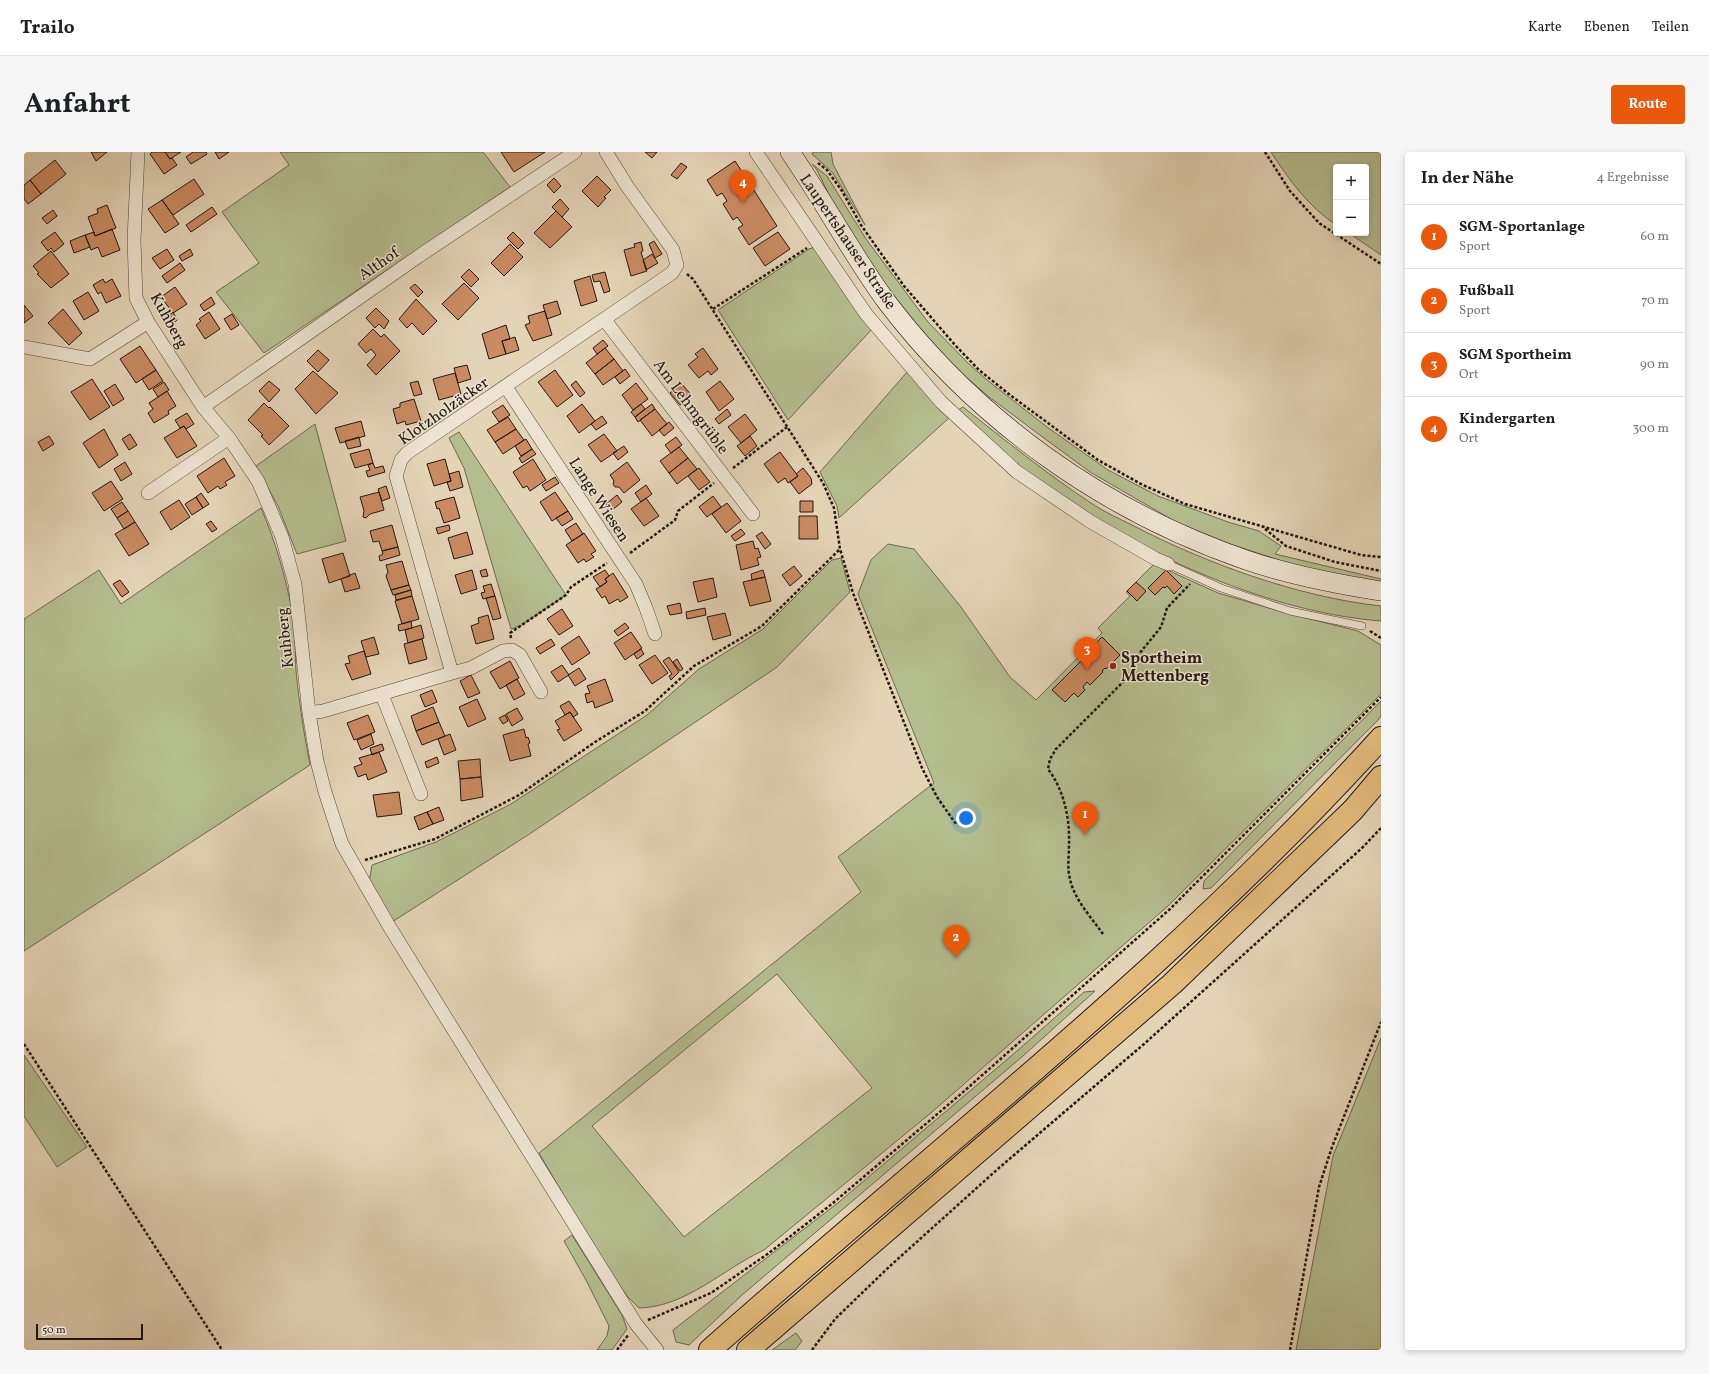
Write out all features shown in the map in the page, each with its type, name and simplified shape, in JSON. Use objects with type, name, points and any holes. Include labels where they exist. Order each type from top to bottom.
[{"type":"highway","points":[[710,1350],[1155,964],[1332,792],[1381,738]]},
{"type":"highway","points":[[748,1350],[1172,984],[1353,810],[1381,777]]},
{"type":"main road","name":"Laupertshauser Straße","points":[[792,153],[854,255],[887,301],[928,350],[989,412],[1026,443],[1079,479],[1127,508],[1183,535],[1246,560],[1305,577],[1381,591]]},
{"type":"street","name":"Kuhberg","points":[[138,152],[134,240],[136,298],[148,322],[204,407],[229,438],[258,481],[284,543],[295,584],[309,712],[317,761],[325,792],[342,844],[389,926],[636,1324],[657,1350]]},
{"type":"street","name":"Althof","points":[[204,407],[419,256],[575,152]]},
{"type":"street","points":[[606,152],[627,186],[673,250],[677,265]]},
{"type":"street","points":[[756,152],[866,314],[941,402],[1017,472],[1091,522],[1145,553],[1168,564]]},
{"type":"street","name":"Klotzholzäcker","points":[[452,673],[398,486],[397,470],[401,460],[414,448],[672,273],[677,265]]},
{"type":"street","name":"Am Lehmgrüble","points":[[604,319],[753,514]]},
{"type":"street","points":[[24,347],[90,359],[148,322]]},
{"type":"street","name":"Lange Wiesen","points":[[506,387],[636,584],[655,634]]},
{"type":"street","points":[[148,493],[229,438]]},
{"type":"street","points":[[309,712],[323,711],[382,695],[471,668],[502,652],[512,650],[520,656],[541,692]]},
{"type":"street","points":[[382,695],[421,794]]},
{"type":"lane","points":[[1168,564],[1196,578],[1221,588],[1290,611],[1362,626]]},
{"type":"path","points":[[1265,152],[1290,191],[1319,223],[1381,264]]},
{"type":"path","points":[[815,160],[827,170],[842,191],[860,226],[904,286],[955,345],[985,375],[1098,460],[1141,484],[1185,504],[1361,555],[1381,557]]},
{"type":"path","points":[[713,309],[818,242]]},
{"type":"path","points":[[677,265],[693,279],[713,309],[830,496],[834,508],[840,549],[853,593],[922,768],[937,798],[956,824]]},
{"type":"path","points":[[512,650],[510,633],[566,595],[571,587],[610,561],[627,556],[675,520],[678,511],[787,427]]},
{"type":"path","points":[[1264,528],[1286,546],[1335,562],[1381,571]]},
{"type":"path","points":[[354,864],[435,838],[519,795],[595,742],[645,711],[694,666],[762,626],[840,549]]},
{"type":"path","points":[[1103,934],[1072,888],[1069,877],[1067,815],[1056,780],[1048,769],[1050,759],[1056,749],[1124,680],[1132,670],[1139,654],[1161,627],[1167,608],[1196,578]]},
{"type":"path","points":[[617,1350],[636,1324],[671,1312],[711,1293],[769,1253],[833,1203],[962,1093],[1170,909],[1381,697]]},
{"type":"path","points":[[812,1350],[835,1319],[890,1266],[1000,1167],[1144,1044],[1362,848],[1381,828]]},
{"type":"path","points":[[1290,1350],[1319,1188],[1332,1147],[1381,1022]]},
{"type":"path","points":[[24,1044],[221,1349],[217,1350]]},
{"type":"green space","points":[[280,152],[483,152],[510,187],[264,353],[216,292],[259,263],[222,212],[289,165]]},
{"type":"green space","points":[[813,152],[831,152],[833,164],[865,225],[832,172],[812,154]]},
{"type":"green space","points":[[1271,152],[1381,152],[1381,255],[1353,236],[1369,236],[1369,164],[1333,164],[1333,223],[1308,201],[1285,173]]},
{"type":"green space","points":[[812,164],[827,176],[866,239],[928,322],[987,380],[1047,427],[1108,470],[1158,496],[1228,522],[1259,531],[1281,546],[1275,554],[1381,579],[1381,583],[1297,566],[1230,544],[1176,522],[1090,472],[988,396],[947,361],[884,284],[831,199],[817,170]]},
{"type":"green space","points":[[815,247],[873,328],[788,420],[718,310],[809,249]]},
{"type":"green space","points":[[908,371],[950,417],[839,518],[837,506],[820,472]]},
{"type":"green space","points":[[963,407],[1058,480],[1111,515],[1190,552],[1253,576],[1317,595],[1381,606],[1381,621],[1334,615],[1286,603],[1238,588],[1190,569],[1144,547],[1058,496],[1019,468],[955,412]]},
{"type":"green space","points":[[315,424],[346,541],[297,554],[278,506],[256,466]]},
{"type":"green space","points":[[459,432],[566,595],[520,626],[511,629],[464,468],[449,438]]},
{"type":"green space","points":[[261,508],[280,561],[293,616],[297,683],[310,765],[24,951],[24,619],[99,570],[121,604]]},
{"type":"green space","points":[[888,544],[914,549],[961,607],[1010,677],[1036,700],[1102,633],[1098,628],[1130,596],[1126,592],[1154,564],[1218,593],[1286,613],[1358,631],[1381,645],[1381,694],[1168,906],[932,1112],[764,1250],[704,1286],[673,1301],[656,1306],[639,1308],[627,1296],[597,1252],[539,1153],[861,892],[838,857],[934,783],[858,594],[871,560]],"holes":[[[777,974],[872,1088],[684,1237],[592,1126]]]},
{"type":"green space","points":[[841,558],[850,592],[777,667],[528,835],[392,922],[369,883],[372,865],[436,842],[511,804],[647,715],[699,669],[763,629],[832,560]]},
{"type":"green space","points":[[1381,701],[1381,716],[1379,719],[1211,888],[1203,889],[1204,881]]},
{"type":"green space","points":[[1095,991],[1023,1056],[742,1295],[689,1345],[676,1342],[673,1330],[839,1202],[1084,992]]},
{"type":"green space","points":[[1381,1038],[1381,1350],[1296,1350],[1333,1156]]},
{"type":"green space","points":[[24,1055],[87,1147],[57,1167],[24,1116]]},
{"type":"green space","points":[[572,1235],[622,1315],[627,1329],[612,1350],[597,1350],[607,1336],[609,1326],[564,1241]]},
{"type":"green space","points":[[796,1333],[802,1341],[795,1350],[772,1350]]},
{"type":"building","points":[[91,152],[107,152],[96,161]]},
{"type":"building","points":[[152,152],[165,152],[177,165],[164,174],[150,154]]},
{"type":"building","points":[[165,152],[181,152],[170,159]]},
{"type":"building","points":[[193,152],[206,152],[207,154],[191,164],[186,157]]},
{"type":"building","points":[[215,152],[229,152],[219,159]]},
{"type":"building","points":[[501,152],[545,152],[514,172]]},
{"type":"building","points":[[645,152],[657,152],[652,158]]},
{"type":"building","points":[[55,160],[66,174],[41,194],[30,180]]},
{"type":"building","points":[[735,161],[777,226],[749,245],[738,228],[743,225],[737,217],[733,220],[723,204],[727,201],[722,193],[717,196],[707,180]]},
{"type":"building","points":[[681,163],[687,167],[677,179],[671,175]]},
{"type":"building","points":[[597,176],[611,190],[604,197],[606,198],[598,207],[582,191]]},
{"type":"building","points":[[554,178],[561,186],[554,193],[547,185]]},
{"type":"building","points":[[194,179],[204,194],[173,215],[162,200]]},
{"type":"building","points":[[30,180],[41,194],[28,204],[24,199],[24,185]]},
{"type":"building","points":[[560,199],[569,209],[562,217],[552,207]]},
{"type":"building","points":[[162,200],[179,224],[165,233],[148,209]]},
{"type":"building","points":[[107,205],[116,228],[95,236],[88,217],[98,213],[97,209]]},
{"type":"building","points":[[212,207],[217,214],[191,232],[186,225]]},
{"type":"building","points":[[53,210],[57,216],[47,224],[42,218]]},
{"type":"building","points":[[556,211],[572,227],[550,248],[534,233]]},
{"type":"building","points":[[112,229],[120,250],[102,257],[98,247],[91,250],[85,235],[94,232],[95,236]]},
{"type":"building","points":[[55,232],[64,244],[54,252],[51,248],[48,251],[41,242]]},
{"type":"building","points":[[513,232],[524,243],[518,249],[507,238]]},
{"type":"building","points":[[778,232],[790,249],[765,266],[753,248]]},
{"type":"building","points":[[85,235],[90,247],[74,253],[70,241]]},
{"type":"building","points":[[654,241],[662,254],[655,258],[649,244]]},
{"type":"building","points":[[641,242],[643,251],[641,252],[647,271],[631,276],[624,250],[635,247],[634,244]]},
{"type":"building","points":[[510,244],[523,257],[504,276],[491,263]]},
{"type":"building","points":[[167,249],[174,260],[160,269],[152,258]]},
{"type":"building","points":[[190,249],[193,255],[182,261],[179,256]]},
{"type":"building","points":[[51,251],[69,274],[51,288],[37,274],[39,273],[33,266]]},
{"type":"building","points":[[652,254],[658,263],[646,270],[643,260]]},
{"type":"building","points":[[180,263],[185,270],[167,283],[162,276]]},
{"type":"building","points":[[469,269],[479,279],[471,287],[461,277]]},
{"type":"building","points":[[605,272],[610,291],[604,293],[600,281],[594,282],[592,275]]},
{"type":"building","points":[[590,276],[597,301],[581,306],[574,281]]},
{"type":"building","points":[[103,279],[105,283],[112,279],[121,296],[106,303],[101,292],[98,294],[93,285]]},
{"type":"building","points":[[464,283],[479,298],[458,320],[442,304]]},
{"type":"building","points":[[415,284],[423,292],[418,297],[410,288]]},
{"type":"building","points":[[175,287],[187,304],[173,313],[161,297]]},
{"type":"building","points":[[88,292],[99,311],[84,320],[73,301]]},
{"type":"building","points":[[211,297],[215,304],[204,311],[200,305]]},
{"type":"building","points":[[416,299],[437,321],[423,335],[412,323],[407,328],[399,319]]},
{"type":"building","points":[[557,301],[561,314],[547,319],[543,305]]},
{"type":"building","points":[[24,305],[33,316],[24,323]]},
{"type":"building","points":[[376,308],[389,321],[384,329],[379,324],[375,328],[366,318]]},
{"type":"building","points":[[63,309],[82,333],[69,345],[48,323]]},
{"type":"building","points":[[545,311],[552,335],[533,341],[525,325],[530,323],[528,316]]},
{"type":"building","points":[[173,312],[177,320],[173,323],[168,316]]},
{"type":"building","points":[[209,312],[220,329],[205,339],[196,325],[201,321],[199,319]]},
{"type":"building","points":[[232,314],[239,325],[231,330],[224,319]]},
{"type":"building","points":[[506,325],[510,339],[502,341],[506,354],[489,359],[482,334]]},
{"type":"building","points":[[373,329],[381,337],[384,334],[400,351],[376,375],[367,365],[376,355],[371,349],[366,353],[358,344]]},
{"type":"building","points":[[515,337],[519,350],[506,354],[502,341]]},
{"type":"building","points":[[603,340],[608,346],[597,354],[593,348]]},
{"type":"building","points":[[140,346],[156,370],[136,383],[120,359]]},
{"type":"building","points":[[605,348],[614,359],[595,374],[586,363]]},
{"type":"building","points":[[703,348],[718,369],[711,375],[708,371],[699,378],[688,365],[698,357],[695,354]]},
{"type":"building","points":[[318,350],[329,360],[318,372],[307,361]]},
{"type":"building","points":[[614,359],[623,371],[603,385],[595,374]]},
{"type":"building","points":[[467,365],[471,379],[458,383],[454,368]]},
{"type":"building","points":[[625,369],[630,376],[620,384],[615,377]]},
{"type":"building","points":[[156,370],[163,381],[149,390],[142,379]]},
{"type":"building","points":[[555,370],[573,395],[557,407],[538,382]]},
{"type":"building","points":[[313,371],[338,393],[316,414],[295,389]]},
{"type":"building","points":[[455,373],[461,394],[439,400],[433,379]]},
{"type":"building","points":[[92,379],[110,407],[90,420],[71,392]]},
{"type":"building","points":[[269,381],[280,390],[269,402],[259,391]]},
{"type":"building","points":[[418,381],[422,394],[414,396],[410,383]]},
{"type":"building","points":[[576,381],[585,393],[580,397],[571,385]]},
{"type":"building","points":[[720,381],[734,399],[719,411],[706,392]]},
{"type":"building","points":[[164,382],[169,390],[158,397],[153,389]]},
{"type":"building","points":[[636,383],[648,399],[633,410],[622,395]]},
{"type":"building","points":[[115,384],[124,399],[113,406],[104,391]]},
{"type":"building","points":[[682,384],[692,396],[680,405],[670,393]]},
{"type":"building","points":[[167,391],[176,406],[168,411],[169,414],[154,423],[148,413],[153,409],[149,403]]},
{"type":"building","points":[[414,399],[421,421],[406,425],[405,421],[397,424],[393,409],[400,407],[400,403]]},
{"type":"building","points":[[264,403],[289,426],[269,445],[261,436],[263,435],[248,420]]},
{"type":"building","points":[[582,404],[595,421],[579,433],[567,416]]},
{"type":"building","points":[[641,404],[645,409],[635,417],[631,412]]},
{"type":"building","points":[[652,404],[655,409],[638,422],[635,417]]},
{"type":"building","points":[[503,405],[510,415],[499,422],[492,412]]},
{"type":"building","points":[[655,409],[667,424],[652,436],[640,420]]},
{"type":"building","points":[[727,409],[731,415],[719,424],[715,419]]},
{"type":"building","points":[[187,413],[194,424],[186,429],[184,426],[180,428],[175,420]]},
{"type":"building","points":[[745,414],[757,430],[741,443],[728,427]]},
{"type":"building","points":[[602,416],[607,423],[596,430],[591,424]]},
{"type":"building","points":[[508,417],[516,429],[495,442],[487,430]]},
{"type":"building","points":[[361,421],[365,436],[340,443],[335,428]]},
{"type":"building","points":[[669,422],[674,428],[664,436],[659,430]]},
{"type":"building","points":[[184,426],[197,446],[177,458],[164,438]]},
{"type":"building","points":[[104,429],[118,455],[99,468],[83,443]]},
{"type":"building","points":[[516,429],[524,440],[503,454],[495,442]]},
{"type":"building","points":[[130,434],[137,445],[129,450],[122,439]]},
{"type":"building","points":[[604,434],[617,451],[601,462],[588,445]]},
{"type":"building","points":[[49,436],[54,444],[43,451],[38,442]]},
{"type":"building","points":[[750,436],[757,446],[745,456],[737,446]]},
{"type":"building","points":[[359,437],[361,446],[348,449],[345,441]]},
{"type":"building","points":[[676,437],[682,445],[671,453],[665,445]]},
{"type":"building","points":[[526,439],[532,449],[521,456],[515,446]]},
{"type":"building","points":[[624,446],[628,452],[618,460],[613,453]]},
{"type":"building","points":[[679,447],[688,458],[669,473],[660,461]]},
{"type":"building","points":[[369,449],[373,463],[355,468],[350,454]]},
{"type":"building","points":[[532,449],[536,454],[522,463],[519,458]]},
{"type":"building","points":[[780,452],[798,476],[788,483],[785,478],[778,483],[764,464]]},
{"type":"building","points":[[224,458],[235,476],[225,482],[227,485],[220,489],[218,486],[208,493],[197,476]]},
{"type":"building","points":[[688,458],[697,469],[677,484],[669,473]]},
{"type":"building","points":[[445,459],[451,481],[434,486],[427,464]]},
{"type":"building","points":[[533,459],[546,480],[530,491],[527,486],[523,488],[513,472]]},
{"type":"building","points":[[125,462],[132,474],[121,481],[114,469]]},
{"type":"building","points":[[627,462],[640,480],[624,493],[619,487],[615,487],[613,484],[614,481],[610,475]]},
{"type":"building","points":[[373,463],[375,468],[383,466],[385,472],[368,477],[366,471],[370,470],[368,465]]},
{"type":"building","points":[[699,468],[710,482],[699,490],[688,476]]},
{"type":"building","points":[[803,468],[811,478],[812,484],[799,494],[790,482],[798,476],[796,474]]},
{"type":"building","points":[[459,471],[463,487],[450,491],[447,482],[451,481],[449,474]]},
{"type":"building","points":[[555,477],[559,483],[546,491],[542,485]]},
{"type":"building","points":[[111,481],[123,499],[104,511],[92,493]]},
{"type":"building","points":[[646,485],[652,494],[641,502],[635,493]]},
{"type":"building","points":[[386,486],[390,498],[382,501],[378,489]]},
{"type":"building","points":[[379,492],[384,510],[370,514],[366,518],[363,517],[364,511],[360,497]]},
{"type":"building","points":[[555,492],[568,511],[552,521],[540,502]]},
{"type":"building","points":[[201,493],[209,504],[203,508],[196,497]]},
{"type":"building","points":[[617,495],[622,502],[611,511],[606,504]]},
{"type":"building","points":[[713,496],[721,507],[707,517],[699,507]]},
{"type":"building","points":[[196,497],[203,508],[192,515],[185,504]]},
{"type":"building","points":[[454,497],[460,518],[444,523],[439,508],[437,509],[435,502]]},
{"type":"building","points":[[646,498],[659,516],[644,526],[631,509]]},
{"type":"building","points":[[179,500],[190,517],[171,530],[160,512]]},
{"type":"building","points":[[800,501],[813,501],[813,512],[800,512]]},
{"type":"building","points":[[122,502],[128,511],[117,518],[111,509]]},
{"type":"building","points":[[727,503],[741,521],[726,533],[712,514]]},
{"type":"building","points":[[128,511],[135,522],[124,529],[117,518]]},
{"type":"building","points":[[568,511],[573,519],[562,526],[556,518]]},
{"type":"building","points":[[799,516],[817,516],[818,539],[799,539]]},
{"type":"building","points":[[211,521],[217,529],[212,532],[206,524]]},
{"type":"building","points":[[135,522],[149,544],[129,556],[115,534]]},
{"type":"building","points":[[576,523],[583,534],[572,541],[565,530]]},
{"type":"building","points":[[392,525],[398,547],[382,551],[379,541],[373,542],[370,531]]},
{"type":"building","points":[[449,525],[450,530],[438,534],[436,528]]},
{"type":"building","points":[[741,529],[745,534],[735,541],[731,536]]},
{"type":"building","points":[[467,532],[473,554],[454,559],[448,538]]},
{"type":"building","points":[[762,532],[771,544],[765,549],[756,536]]},
{"type":"building","points":[[584,533],[596,551],[591,554],[594,557],[586,562],[584,559],[578,563],[566,545]]},
{"type":"building","points":[[753,541],[755,549],[758,548],[761,557],[757,558],[759,565],[741,570],[736,545]]},
{"type":"building","points":[[398,547],[400,555],[380,561],[379,556],[383,554],[382,551]]},
{"type":"building","points":[[343,553],[350,576],[329,583],[322,559]]},
{"type":"building","points":[[402,561],[409,585],[391,590],[386,576],[388,572],[386,565]]},
{"type":"building","points":[[794,566],[802,576],[790,586],[782,575]]},
{"type":"building","points":[[486,569],[488,576],[482,577],[480,571]]},
{"type":"building","points":[[472,570],[477,589],[461,594],[455,575]]},
{"type":"building","points":[[605,570],[609,576],[605,579],[607,582],[600,587],[593,577]]},
{"type":"building","points":[[763,570],[765,577],[752,580],[751,574]]},
{"type":"building","points":[[1166,570],[1182,586],[1174,594],[1167,586],[1165,588],[1163,587],[1155,595],[1148,588]]},
{"type":"building","points":[[355,573],[360,588],[345,592],[341,579]]},
{"type":"building","points":[[613,573],[628,597],[620,602],[618,599],[609,604],[605,596],[602,598],[596,589],[607,582],[605,579]]},
{"type":"building","points":[[765,577],[771,601],[750,606],[743,582]]},
{"type":"building","points":[[713,578],[717,597],[698,602],[693,582]]},
{"type":"building","points":[[120,580],[129,592],[122,597],[113,584]]},
{"type":"building","points":[[1136,582],[1146,591],[1137,601],[1127,591]]},
{"type":"building","points":[[491,584],[495,596],[483,599],[481,593],[485,592],[483,586]]},
{"type":"building","points":[[409,585],[411,590],[393,595],[391,590]]},
{"type":"building","points":[[411,590],[412,596],[396,600],[395,595]]},
{"type":"building","points":[[412,596],[419,619],[402,624],[395,601]]},
{"type":"building","points":[[495,596],[501,618],[493,620],[486,598]]},
{"type":"building","points":[[680,603],[682,613],[670,615],[667,606]]},
{"type":"building","points":[[705,608],[706,615],[687,619],[686,612]]},
{"type":"building","points":[[562,609],[573,626],[559,635],[547,619]]},
{"type":"building","points":[[725,613],[731,635],[713,640],[707,617]]},
{"type":"building","points":[[488,615],[494,639],[476,644],[471,626],[479,623],[478,618]]},
{"type":"building","points":[[411,621],[412,628],[399,631],[398,625]]},
{"type":"building","points":[[625,623],[629,628],[618,636],[614,631]]},
{"type":"building","points":[[421,625],[424,638],[408,643],[405,630]]},
{"type":"building","points":[[631,632],[642,648],[625,660],[614,643]]},
{"type":"building","points":[[579,636],[590,653],[572,665],[561,648]]},
{"type":"building","points":[[374,637],[379,654],[366,657],[361,641]]},
{"type":"building","points":[[1102,637],[1120,655],[1102,671],[1103,672],[1090,685],[1087,682],[1083,687],[1085,690],[1078,697],[1074,693],[1065,702],[1052,690],[1083,659],[1082,657]]},
{"type":"building","points":[[422,639],[427,659],[409,664],[404,644]]},
{"type":"building","points":[[551,639],[555,645],[540,654],[536,648]]},
{"type":"building","points":[[641,649],[644,654],[637,659],[634,654]]},
{"type":"building","points":[[364,651],[371,674],[352,680],[345,664],[350,663],[348,656]]},
{"type":"building","points":[[655,655],[668,673],[652,684],[639,665]]},
{"type":"building","points":[[669,657],[679,672],[671,680],[669,676],[672,674],[663,661]]},
{"type":"building","points":[[677,659],[683,669],[680,671],[673,662]]},
{"type":"building","points":[[510,661],[519,678],[500,689],[490,672]]},
{"type":"building","points":[[562,665],[569,675],[558,682],[551,672]]},
{"type":"building","points":[[579,668],[586,679],[575,686],[568,675]]},
{"type":"building","points":[[471,675],[480,693],[468,698],[460,681]]},
{"type":"building","points":[[517,679],[525,694],[514,700],[506,685]]},
{"type":"building","points":[[605,679],[613,701],[595,708],[593,701],[587,703],[585,694],[590,693],[587,686]]},
{"type":"building","points":[[432,690],[437,702],[425,707],[420,695]]},
{"type":"building","points":[[477,699],[486,719],[468,727],[459,707]]},
{"type":"building","points":[[569,701],[578,714],[573,717],[570,712],[565,715],[560,706]]},
{"type":"building","points":[[433,707],[439,722],[416,731],[411,716]]},
{"type":"building","points":[[517,708],[523,719],[512,726],[506,714]]},
{"type":"building","points":[[570,712],[582,730],[564,741],[557,730],[560,729],[555,721]]},
{"type":"building","points":[[368,715],[375,732],[354,740],[347,723]]},
{"type":"building","points":[[505,715],[508,721],[503,724],[499,718]]},
{"type":"building","points":[[439,722],[445,736],[422,745],[416,731]]},
{"type":"building","points":[[524,729],[526,738],[528,737],[530,743],[528,744],[531,756],[510,761],[503,735]]},
{"type":"building","points":[[371,734],[374,744],[361,750],[357,740]]},
{"type":"building","points":[[450,734],[456,750],[444,755],[438,739]]},
{"type":"building","points":[[382,744],[384,750],[372,755],[370,748]]},
{"type":"building","points":[[379,752],[387,772],[368,780],[366,774],[358,777],[354,767],[362,764],[359,758]]},
{"type":"building","points":[[437,757],[439,763],[427,768],[425,762]]},
{"type":"building","points":[[480,759],[481,777],[460,779],[458,761]]},
{"type":"building","points":[[481,777],[483,797],[461,801],[460,779]]},
{"type":"building","points":[[399,792],[402,814],[377,817],[373,795]]},
{"type":"building","points":[[439,807],[444,820],[433,824],[427,812]]},
{"type":"building","points":[[427,812],[433,824],[419,830],[414,817]]},
{"type":"place","name":"Kindergarten","points":[[743,203]]},
{"type":"place","name":"Sportheim Mettenberg","points":[[1113,666]]},
{"type":"place","name":"SGM Sportheim","points":[[1087,670]]},
{"type":"place","name":"SGM-Sportanlage","points":[[1085,835]]},
{"type":"place","name":"Fußball","points":[[956,958]]}]
